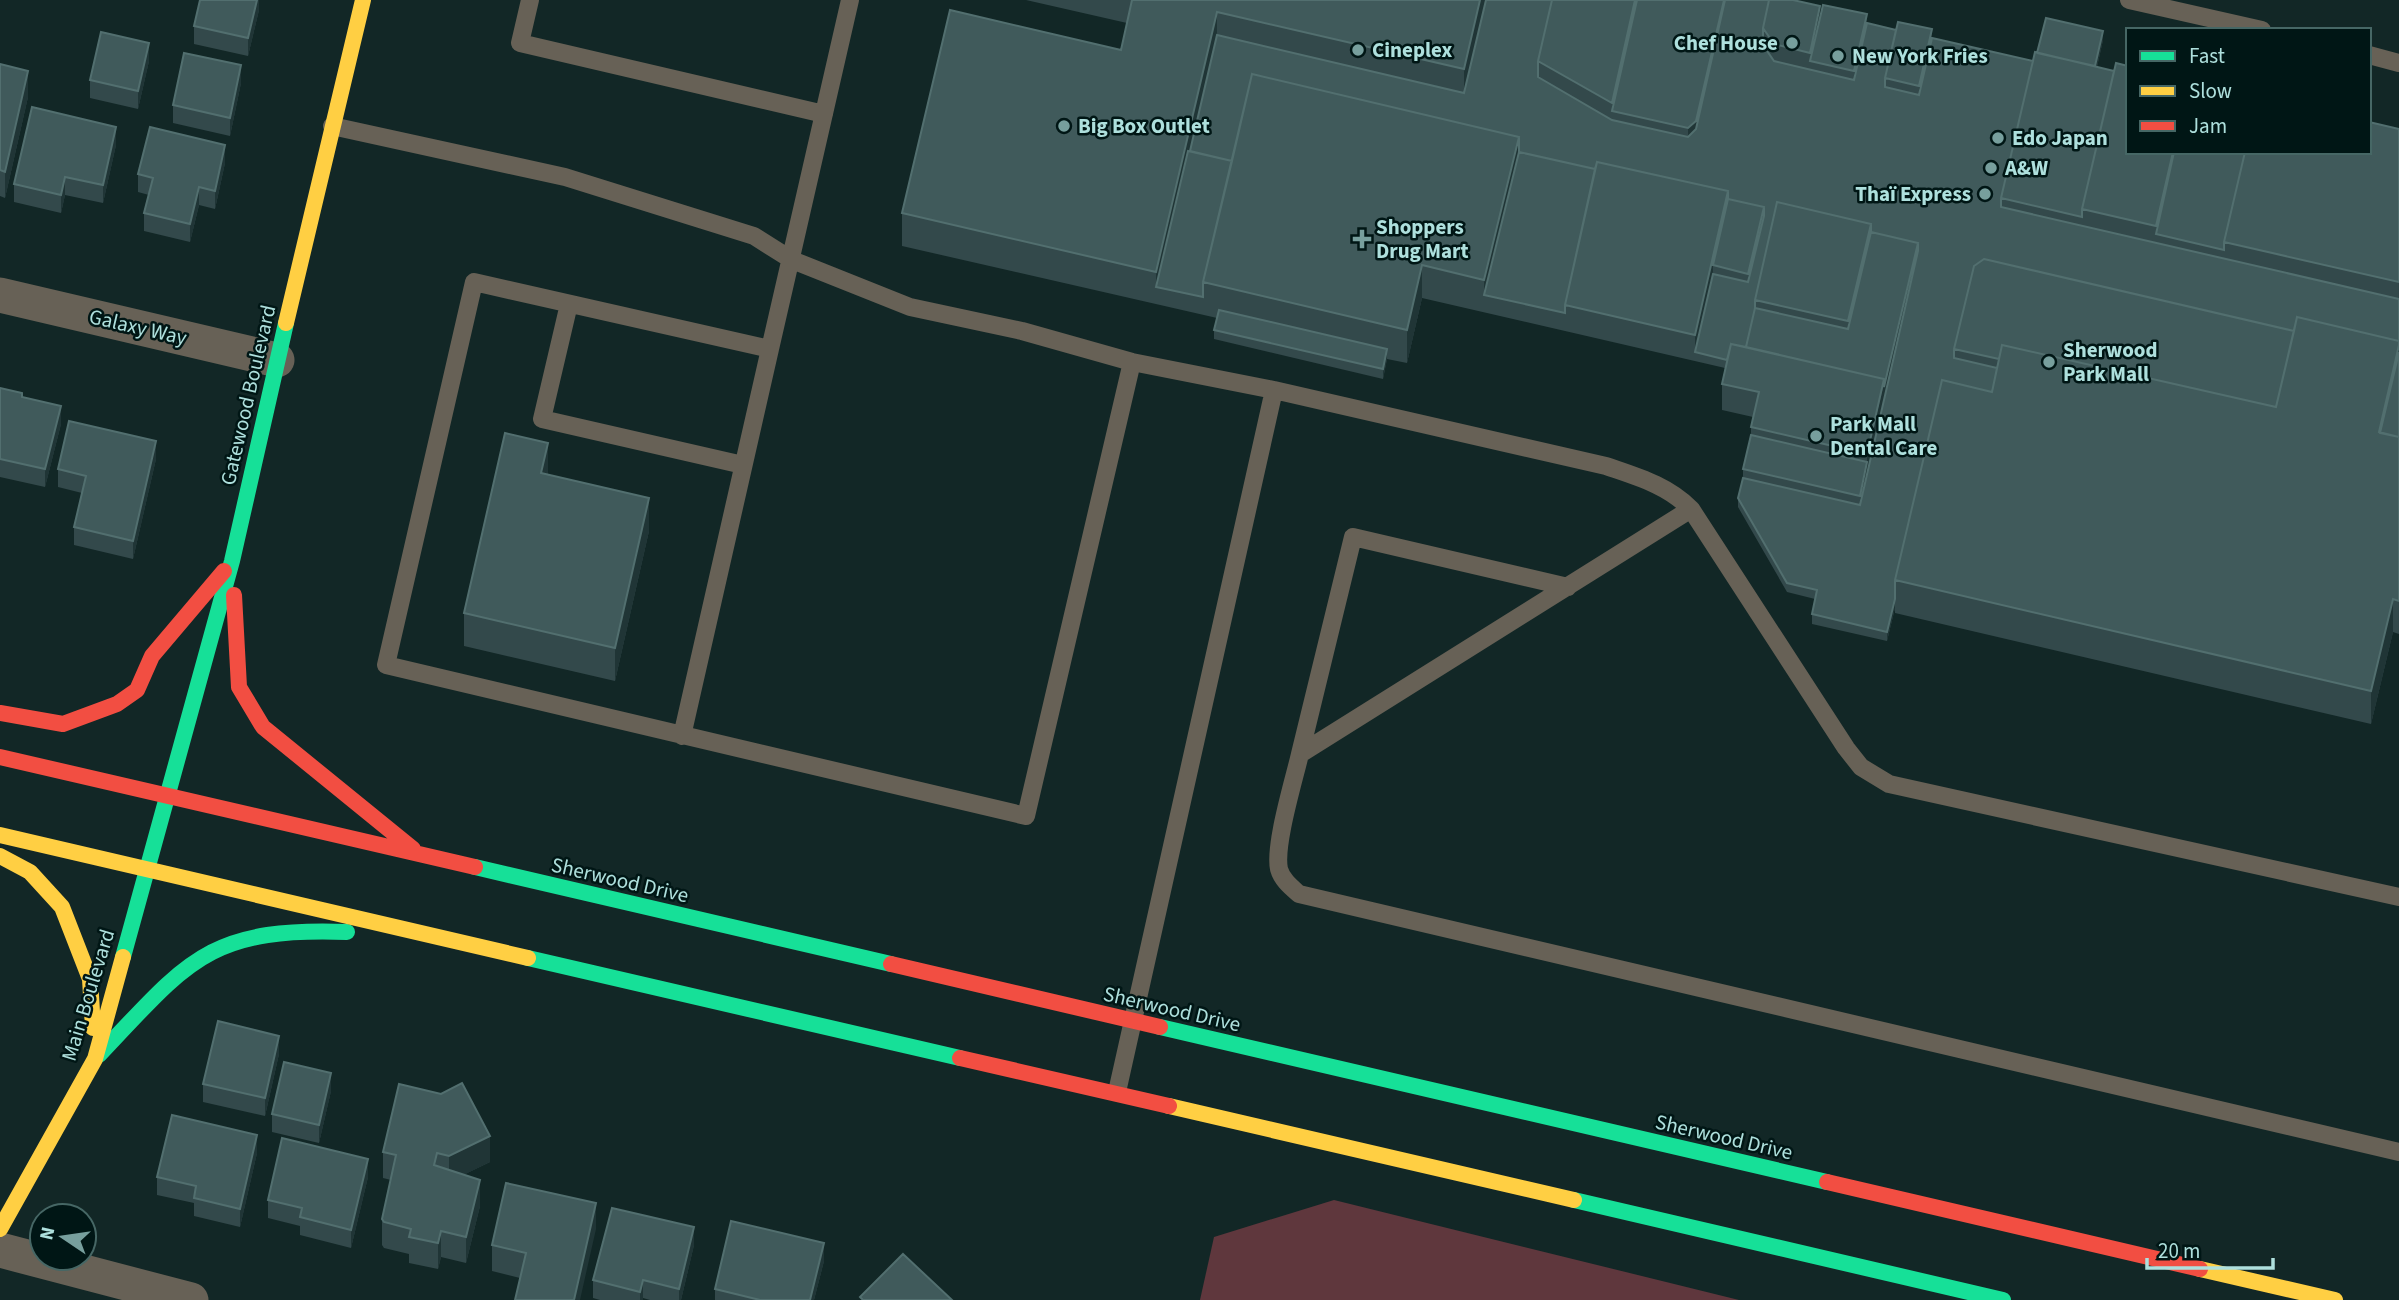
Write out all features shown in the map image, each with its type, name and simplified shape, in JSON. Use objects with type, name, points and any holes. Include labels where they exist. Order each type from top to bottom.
[{"type":"main road","name":"Gatewood Boulevard","points":[[168,798],[232,562],[277,359],[363,0]]},
{"type":"main road","points":[[0,713],[63,724],[117,704],[137,690],[152,656],[232,562]]},
{"type":"main road","points":[[232,562],[239,687],[263,727],[419,854]]},
{"type":"main road","name":"Sherwood Drive","points":[[0,757],[2335,1300]]},
{"type":"main road","name":"Main Boulevard","points":[[0,1229],[95,1059],[168,798]]},
{"type":"main road","points":[[0,835],[2003,1300]]},
{"type":"main road","points":[[0,856],[30,872],[62,907],[71,925],[90,979],[95,1059]]},
{"type":"main road","points":[[95,1059],[182,968],[232,942],[302,930],[439,937]]},
{"type":"street","name":"Galaxy Way","points":[[0,295],[277,359]]},
{"type":"street","points":[[0,1250],[191,1300]]},
{"type":"lane","points":[[530,0],[520,43],[824,114]]},
{"type":"lane","points":[[682,736],[850,0]]},
{"type":"lane","points":[[2129,0],[2253,28]]},
{"type":"lane","points":[[2371,56],[2399,63]]},
{"type":"lane","points":[[332,126],[565,177],[754,236],[792,260],[910,307],[1022,331],[1132,362],[1274,390],[1606,466],[1649,480],[1675,494],[1691,509],[1846,748],[1861,767],[1889,784],[2399,897]]},
{"type":"lane","points":[[770,349],[474,282],[387,665],[1026,816],[1132,362]]},
{"type":"lane","points":[[569,304],[542,419],[743,465]]},
{"type":"lane","points":[[1116,1092],[1274,390]]},
{"type":"lane","points":[[1300,754],[1691,509]]},
{"type":"lane","points":[[1568,587],[1353,537],[1280,848],[1279,867],[1284,881],[1299,894],[2399,1152]]},
{"type":"shaded area","points":[[1334,1200],[1739,1300],[1200,1300],[1214,1237]]},
{"type":"building","points":[[200,0],[257,0],[248,38],[194,26]]},
{"type":"building","name":"Big Box Outlet","points":[[1132,0],[1480,0],[1464,69],[1217,12],[1156,272],[902,213],[950,10],[1121,50]]},
{"type":"building","points":[[1486,0],[1552,0],[1538,61],[1538,77],[1612,120],[1688,137],[1696,129],[1725,0],[1769,0],[1763,28],[1763,45],[1774,61],[1854,80],[1867,23],[1896,30],[1885,87],[1919,95],[1932,38],[2033,61],[2001,207],[2399,299],[2399,341],[2297,317],[2294,331],[1984,259],[1974,266],[1954,358],[1997,368],[1992,392],[1942,380],[1895,580],[1895,599],[1887,632],[1812,614],[1817,590],[1787,583],[1738,498],[1743,478],[1860,505],[1918,243],[1871,232],[1871,224],[1777,202],[1746,347],[1731,344],[1727,360],[1695,352],[1713,274],[1748,282],[1764,216],[1764,207],[1728,199],[1728,191],[1597,162],[1595,169],[1519,152],[1519,137],[1252,74],[1232,161],[1190,151],[1217,35],[1464,93]]},
{"type":"building","points":[[1552,0],[1635,0],[1612,103],[1538,61]]},
{"type":"building","points":[[1637,0],[1724,0],[1696,121],[1688,128],[1612,111]]},
{"type":"building","points":[[1769,0],[1793,0],[1820,6],[1810,53],[1774,44],[1763,28]]},
{"type":"building","name":"New York Fries","points":[[1823,5],[1867,14],[1854,71],[1810,61]]},
{"type":"building","points":[[2046,18],[2103,31],[2095,66],[2037,53]]},
{"type":"building","points":[[1898,22],[1932,29],[1919,86],[1885,78]]},
{"type":"building","points":[[101,32],[149,43],[138,91],[90,80]]},
{"type":"building","points":[[2035,52],[2114,71],[2082,217],[2001,198]]},
{"type":"building","points":[[184,53],[241,65],[230,118],[173,105]]},
{"type":"building","points":[[2116,63],[2126,66],[2126,154],[2173,154],[2156,226],[2082,209]]},
{"type":"building","points":[[0,64],[28,71],[5,172],[0,170]]},
{"type":"building","name":"Shoppers Drug Mart","points":[[1252,74],[1519,137],[1484,280],[1422,265],[1407,330],[1203,282]]},
{"type":"building","points":[[32,107],[116,127],[103,185],[65,177],[61,195],[14,184]]},
{"type":"building","points":[[2371,122],[2399,129],[2399,282],[2224,242],[2245,154],[2371,154]]},
{"type":"building","points":[[150,127],[225,145],[215,191],[199,187],[190,224],[144,213],[153,178],[138,174]]},
{"type":"building","points":[[1188,151],[1232,161],[1203,282],[1203,297],[1156,287]]},
{"type":"building","points":[[1519,152],[1595,169],[1565,313],[1484,295]]},
{"type":"building","points":[[2174,154],[2245,154],[2224,250],[2156,234]]},
{"type":"building","points":[[1597,162],[1728,191],[1695,335],[1565,305]]},
{"type":"building","points":[[1728,199],[1764,207],[1748,274],[1713,265]]},
{"type":"building","points":[[1777,202],[1871,224],[1848,321],[1755,300]]},
{"type":"building","points":[[1871,232],[1918,243],[1884,387],[1884,379],[1746,347],[1755,308],[1848,329]]},
{"type":"building","points":[[1984,259],[2294,331],[2276,407],[2002,345],[1999,359],[1954,349],[1974,266]]},
{"type":"building","points":[[1219,310],[1387,349],[1383,369],[1214,330]]},
{"type":"building","points":[[2297,317],[2399,341],[2379,432],[2399,437],[2399,601],[2393,599],[2371,691],[1895,580],[1942,380],[1992,392],[2002,345],[2276,407]]},
{"type":"building","name":"Park Mall Dental Care","points":[[1731,344],[1884,379],[1867,454],[1751,427],[1759,392],[1722,384]]},
{"type":"building","points":[[2399,352],[2399,437],[2380,433]]},
{"type":"building","points":[[0,388],[22,393],[22,397],[61,406],[45,469],[0,459]]},
{"type":"building","points":[[69,421],[156,441],[133,541],[74,527],[86,476],[58,469]]},
{"type":"building","points":[[505,433],[548,443],[541,473],[649,498],[615,648],[464,613]]},
{"type":"building","points":[[1751,435],[1867,462],[1860,496],[1743,469]]},
{"type":"building","points":[[218,1021],[279,1036],[265,1098],[203,1084]]},
{"type":"building","points":[[284,1062],[331,1073],[319,1125],[272,1114]]},
{"type":"building","points":[[462,1083],[490,1136],[449,1156],[437,1153],[434,1165],[480,1180],[466,1237],[441,1231],[438,1243],[409,1237],[411,1229],[384,1222],[382,1219],[396,1155],[383,1152],[399,1084],[441,1094]]},
{"type":"building","points":[[172,1115],[257,1135],[240,1209],[194,1198],[196,1186],[157,1177]]},
{"type":"building","points":[[282,1138],[368,1159],[351,1230],[300,1217],[302,1208],[268,1200]]},
{"type":"building","points":[[506,1183],[596,1203],[574,1300],[515,1300],[526,1253],[492,1245]]},
{"type":"building","points":[[612,1208],[694,1227],[679,1289],[643,1280],[640,1292],[593,1280]]},
{"type":"building","points":[[731,1221],[824,1243],[810,1300],[760,1300],[715,1289]]},
{"type":"building","points":[[903,1254],[952,1300],[863,1300],[860,1297]]},
{"type":"traffic: fast","points":[[123,957],[232,561],[286,323]]},
{"type":"traffic: fast","points":[[475,867],[891,964]]},
{"type":"traffic: fast","points":[[99,1055],[156,995],[204,956],[231,944],[262,936],[300,932],[347,932]]},
{"type":"traffic: fast","points":[[528,958],[960,1058]]},
{"type":"traffic: fast","points":[[1160,1027],[1827,1182]]},
{"type":"traffic: fast","points":[[1574,1200],[2003,1300]]},
{"type":"traffic: slow","points":[[286,323],[363,0]]},
{"type":"traffic: slow","points":[[0,835],[528,958]]},
{"type":"traffic: slow","points":[[0,856],[30,872],[62,907],[90,979],[93,1028]]},
{"type":"traffic: slow","points":[[0,1229],[95,1059],[123,957]]},
{"type":"traffic: slow","points":[[1169,1106],[1574,1200]]},
{"type":"traffic: slow","points":[[2200,1269],[2335,1300]]},
{"type":"traffic: jam","points":[[0,713],[63,724],[117,704],[137,690],[152,656],[224,571]]},
{"type":"traffic: jam","points":[[234,595],[239,687],[263,727],[413,849]]},
{"type":"traffic: jam","points":[[0,757],[475,867]]},
{"type":"traffic: jam","points":[[891,964],[1160,1027]]},
{"type":"traffic: jam","points":[[960,1058],[1169,1106]]},
{"type":"traffic: jam","points":[[1827,1182],[2200,1269]]},
{"type":"place","name":"Chef House","points":[[1792,43]]},
{"type":"place","name":"Cineplex","points":[[1358,50]]},
{"type":"place","name":"New York Fries","points":[[1838,56]]},
{"type":"place","name":"Big Box Outlet","points":[[1064,126]]},
{"type":"place","name":"Edo Japan","points":[[1998,138]]},
{"type":"place","name":"A&W","points":[[1991,168]]},
{"type":"place","name":"Thaï Express","points":[[1985,194]]},
{"type":"place","name":"Shoppers Drug Mart","points":[[1362,239]]},
{"type":"place","name":"Sherwood Park Mall","points":[[2049,362]]},
{"type":"place","name":"Park Mall Dental Care","points":[[1816,436]]}]
